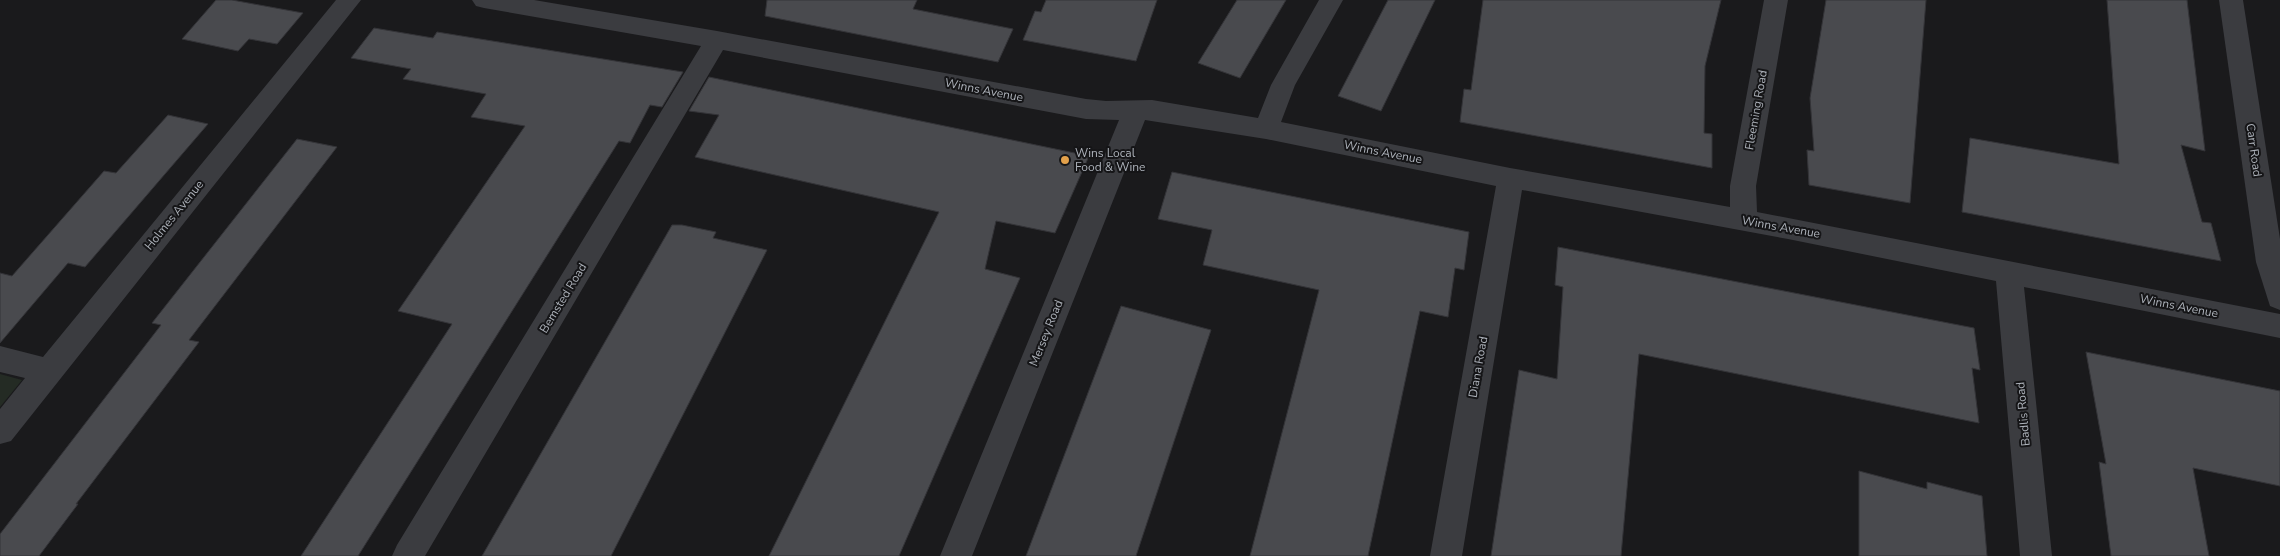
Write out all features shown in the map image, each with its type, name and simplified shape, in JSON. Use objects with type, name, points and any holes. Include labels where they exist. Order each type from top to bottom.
[{"type":"street","name":"Holmes Avenue","points":[[0,431],[349,0]]},
{"type":"street","name":"Winns Avenue","points":[[484,0],[717,40],[1086,109],[1172,112],[1266,129],[1510,178],[1744,221],[2280,326]]},
{"type":"street","points":[[1266,129],[1283,85],[1331,0]]},
{"type":"street","name":"Fleeming Road","points":[[1744,221],[1743,186],[1776,0]]},
{"type":"street","name":"Carr Road","points":[[2231,0],[2270,262],[2280,298]]},
{"type":"street","name":"Bemsted Road","points":[[408,556],[717,40]]},
{"type":"street","name":"Mersey Road","points":[[956,556],[1136,110]]},
{"type":"street","name":"Diana Road","points":[[1446,556],[1507,205],[1510,178]]},
{"type":"street","name":"Badlis Road","points":[[2009,272],[2036,556]]},
{"type":"street","points":[[0,359],[48,370]]},
{"type":"shaded area","points":[[0,374],[22,380],[0,407]]},
{"type":"building","points":[[216,0],[232,0],[303,13],[277,44],[249,39],[238,51],[182,39]]},
{"type":"building","points":[[767,0],[917,0],[913,9],[1013,29],[998,62],[765,16]]},
{"type":"building","points":[[1046,0],[1157,0],[1136,61],[1023,40],[1035,11],[1041,12]]},
{"type":"building","points":[[1237,0],[1286,0],[1240,78],[1198,63]]},
{"type":"building","points":[[1388,0],[1435,0],[1381,111],[1338,96]]},
{"type":"building","points":[[1483,0],[1721,0],[1705,66],[1704,133],[1712,134],[1712,168],[1460,122],[1464,89],[1471,90]]},
{"type":"building","points":[[1826,0],[1926,0],[1910,203],[1809,185],[1807,150],[1814,151],[1810,98]]},
{"type":"building","points":[[2107,0],[2187,0],[2205,151],[2181,145],[2202,222],[2211,223],[2221,261],[1962,212],[1970,138],[2119,164]]},
{"type":"building","points":[[374,28],[433,38],[437,32],[683,72],[662,107],[650,105],[630,143],[619,141],[358,556],[301,556],[452,324],[398,311],[525,126],[471,117],[486,94],[403,79],[411,69],[351,58]]},
{"type":"building","points":[[709,77],[1089,156],[1055,233],[996,221],[985,269],[1020,278],[899,556],[769,556],[939,212],[695,157],[719,115],[689,111]]},
{"type":"building","points":[[168,115],[208,124],[85,267],[68,263],[0,343],[0,273],[12,276],[104,171],[116,173]]},
{"type":"building","points":[[297,139],[337,147],[189,340],[199,342],[76,504],[78,504],[39,556],[0,556],[0,534],[161,325],[152,323]]},
{"type":"building","points":[[1172,172],[1469,232],[1464,270],[1455,268],[1448,317],[1420,311],[1368,556],[1250,556],[1319,290],[1203,265],[1212,230],[1158,219]]},
{"type":"building","points":[[672,225],[682,225],[716,232],[713,238],[767,250],[611,556],[482,556]]},
{"type":"building","points":[[1558,247],[1974,328],[1980,370],[1972,368],[1979,423],[1639,354],[1621,556],[1491,556],[1519,370],[1557,379],[1563,287],[1555,285]]},
{"type":"building","points":[[1121,306],[1211,330],[1136,556],[1026,556]]},
{"type":"building","points":[[2086,352],[2280,391],[2280,486],[2193,468],[2209,556],[2111,556],[2099,462],[2106,464]]},
{"type":"building","points":[[1859,471],[1927,489],[1927,482],[1982,496],[1987,556],[1859,556]]},
{"type":"place","name":"Wins Local Food & Wine","points":[[1065,160]]}]
